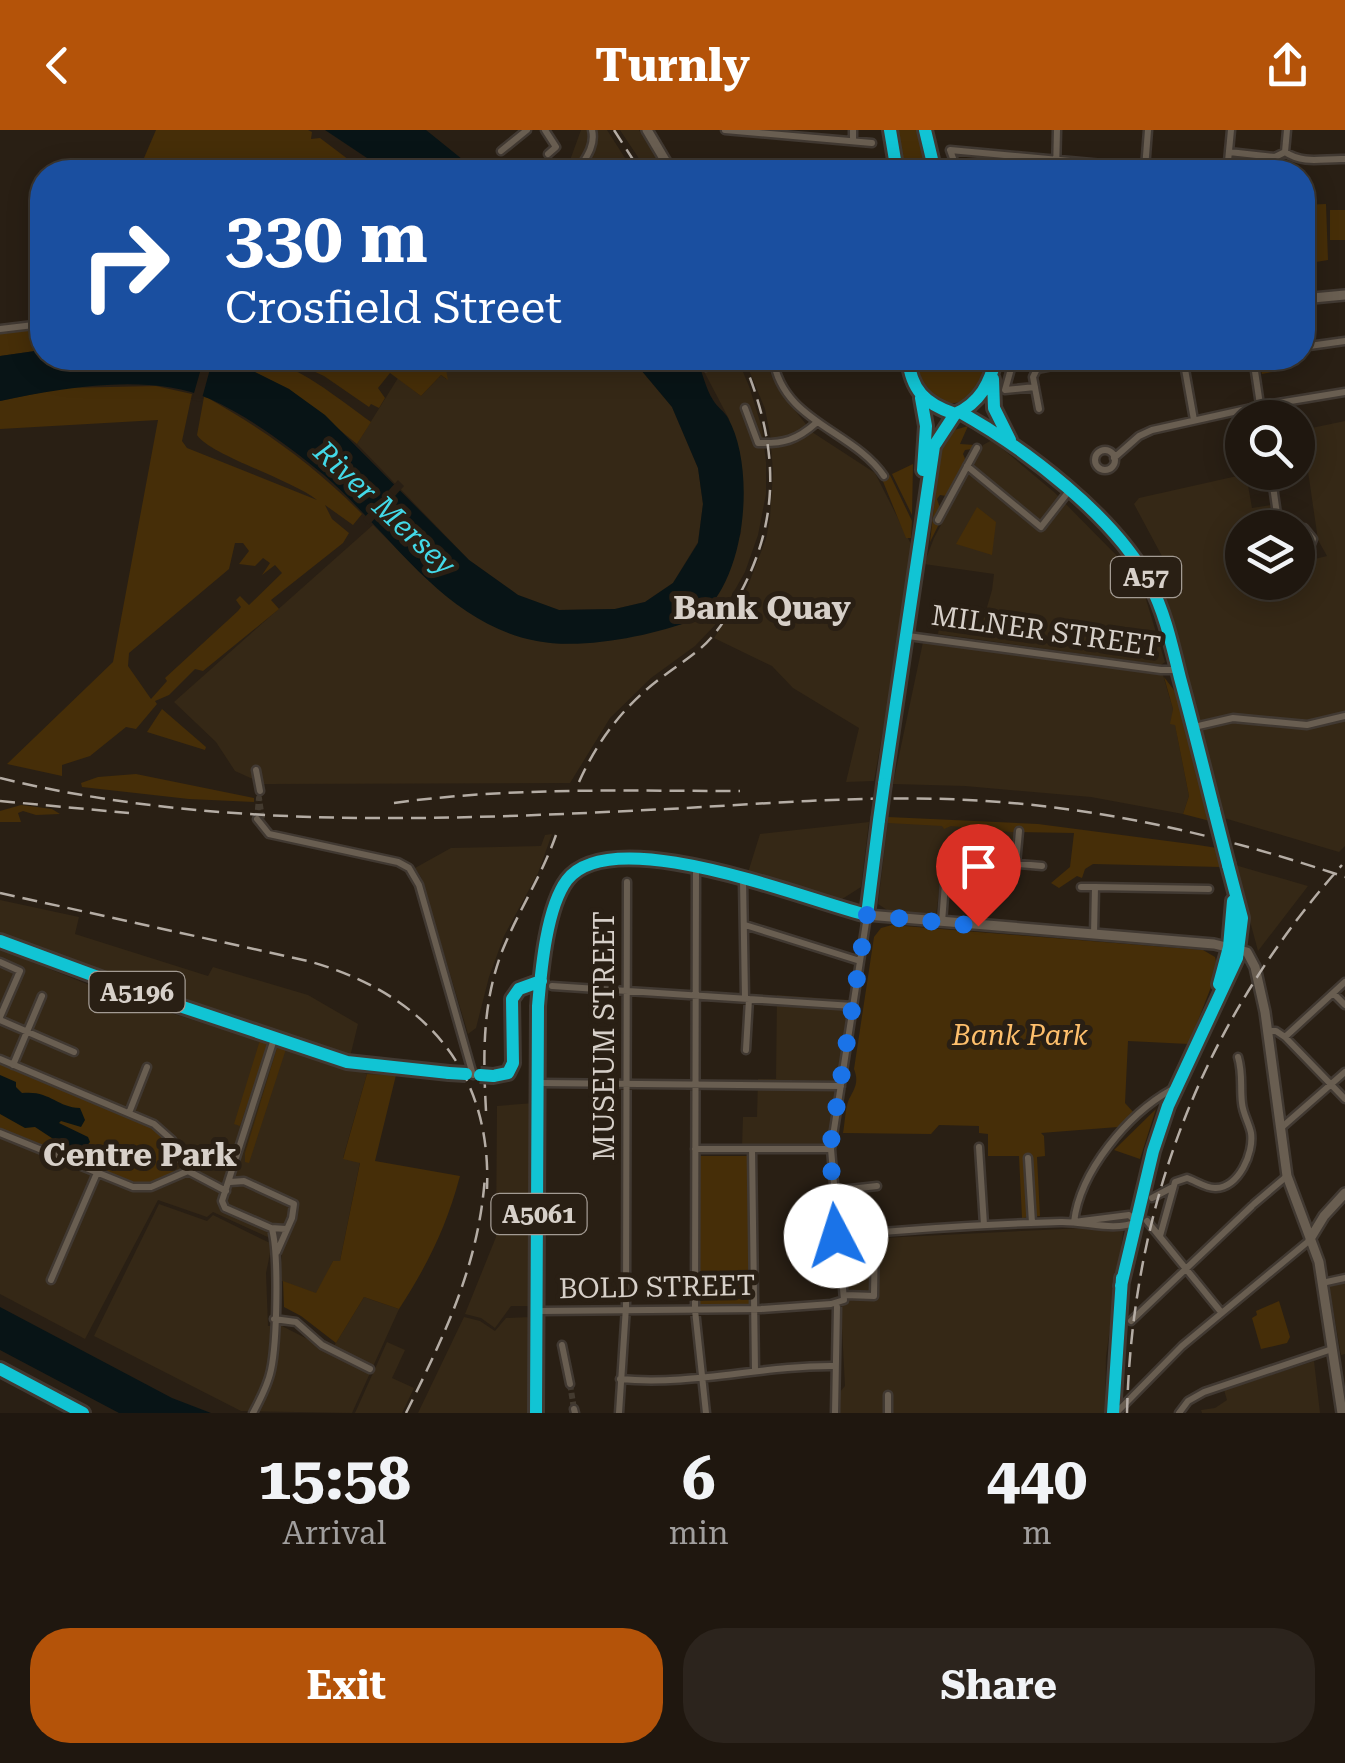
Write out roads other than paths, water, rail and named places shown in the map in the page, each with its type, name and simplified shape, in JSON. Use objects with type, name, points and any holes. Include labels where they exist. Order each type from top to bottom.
[{"type":"highway","points":[[890,130],[895,160]]},
{"type":"highway","points":[[926,130],[932,160]]},
{"type":"highway","points":[[911,370],[926,426],[922,525]]},
{"type":"highway","name":"A57","points":[[957,413],[977,400],[992,370]]},
{"type":"highway","name":"A57","points":[[995,370],[994,408],[1013,444]]},
{"type":"highway","name":"A57","points":[[921,398],[1013,444],[1113,531],[1145,575],[1161,610],[1234,887],[1234,948],[1152,1151],[1135,1221],[1122,1286],[1114,1409]]},
{"type":"highway","points":[[902,677],[901,636],[934,446],[957,413]]},
{"type":"highway","points":[[867,915],[908,611]]},
{"type":"highway","name":"A5061","points":[[536,1413],[544,987],[547,940],[563,887],[580,868],[611,860],[656,860],[696,866],[867,915]]},
{"type":"highway","points":[[834,905],[852,903],[862,897],[872,876]]},
{"type":"highway","name":"A5196","points":[[0,941],[28,954],[354,1064],[478,1075]]},
{"type":"highway","points":[[478,1075],[508,1072],[513,1064],[513,1008],[544,987]]},
{"type":"highway","points":[[1,1372],[83,1413]]},
{"type":"street","points":[[502,151],[527,130]]},
{"type":"street","points":[[545,130],[556,147],[548,154]]},
{"type":"street","points":[[584,160],[594,139],[592,130]]},
{"type":"street","points":[[648,130],[665,160]]},
{"type":"street","points":[[724,130],[872,142]]},
{"type":"street","points":[[853,130],[853,141]]},
{"type":"street","points":[[954,160],[950,150],[1055,160],[1057,130]]},
{"type":"street","points":[[1146,160],[1148,130]]},
{"type":"street","points":[[1228,160],[1231,130]]},
{"type":"street","points":[[1285,152],[1287,130]]},
{"type":"street","points":[[1229,152],[1269,157],[1285,152],[1306,160]]},
{"type":"street","points":[[1315,161],[1345,158]]},
{"type":"street","points":[[1315,297],[1345,295]]},
{"type":"street","points":[[0,329],[30,325]]},
{"type":"street","points":[[1315,345],[1345,341]]},
{"type":"street","points":[[778,370],[786,389],[816,424],[862,450],[884,476]]},
{"type":"street","points":[[1011,370],[1005,390],[1035,387]]},
{"type":"street","points":[[1036,370],[1033,377],[1038,408]]},
{"type":"street","points":[[1185,370],[1194,420]]},
{"type":"street","points":[[1255,370],[1259,400]]},
{"type":"street","points":[[1296,400],[1345,392]]},
{"type":"street","points":[[746,408],[758,443],[800,438],[816,424]]},
{"type":"street","points":[[1114,458],[1146,432],[1225,413]]},
{"type":"street","points":[[938,520],[967,466],[969,454],[977,448]]},
{"type":"street","points":[[967,466],[1040,527],[1069,491]]},
{"type":"street","points":[[939,497],[948,502]]},
{"type":"street","name":"MILNER STREET","points":[[907,636],[1178,670]]},
{"type":"street","points":[[1193,728],[1233,718],[1307,725],[1345,716]]},
{"type":"street","points":[[256,770],[260,791]]},
{"type":"street","points":[[260,821],[269,834],[398,862],[409,868],[419,885],[478,1075]]},
{"type":"street","points":[[1016,864],[1019,832]]},
{"type":"street","points":[[942,924],[946,858],[1042,866]]},
{"type":"street","points":[[696,866],[695,1310],[706,1413]]},
{"type":"street","points":[[743,879],[746,1050]]},
{"type":"street","name":"MUSEUM STREET","points":[[619,1413],[626,1310],[627,882]]},
{"type":"street","points":[[1081,887],[1206,886]]},
{"type":"street","points":[[1094,936],[1095,887]]},
{"type":"street","points":[[846,1295],[840,1284],[830,1148],[867,915],[1234,948],[1247,952],[1254,963],[1268,1032],[1287,1176],[1316,1252],[1333,1349],[1340,1361],[1342,1413]]},
{"type":"street","points":[[745,925],[860,961]]},
{"type":"street","points":[[0,962],[20,970],[0,1019],[74,1052]]},
{"type":"street","points":[[1286,1037],[1345,982]]},
{"type":"street","points":[[544,987],[853,1006]]},
{"type":"street","points":[[1333,993],[1345,1005]]},
{"type":"street","points":[[13,1065],[42,996]]},
{"type":"street","points":[[1268,1032],[1276,1031],[1286,1037],[1345,1100]]},
{"type":"street","points":[[275,1038],[222,1201],[225,1208],[272,1228],[286,1228]]},
{"type":"street","points":[[1152,1198],[1184,1178],[1209,1188],[1221,1188],[1243,1166],[1251,1136],[1242,1104],[1243,1074],[1238,1057]]},
{"type":"street","points":[[0,1059],[162,1130],[188,1171],[226,1191]]},
{"type":"street","points":[[128,1113],[147,1066]]},
{"type":"street","points":[[1280,1129],[1345,1072]]},
{"type":"street","points":[[540,1083],[841,1086]]},
{"type":"street","points":[[1074,1222],[1079,1200],[1113,1140],[1175,1088]]},
{"type":"street","points":[[0,1133],[96,1174],[141,1188],[163,1184],[188,1171]]},
{"type":"street","points":[[695,1150],[830,1148]]},
{"type":"street","points":[[752,1149],[755,1370]]},
{"type":"street","points":[[980,1151],[984,1225]]},
{"type":"street","points":[[239,1156],[239,1172],[244,1181]]},
{"type":"street","points":[[1028,1158],[1032,1223]]},
{"type":"street","points":[[51,1280],[96,1174]]},
{"type":"street","points":[[1131,1320],[1261,1193],[1287,1176]]},
{"type":"street","points":[[230,1182],[244,1181],[294,1204],[275,1258]]},
{"type":"street","points":[[832,1191],[877,1186]]},
{"type":"street","points":[[1160,1236],[1171,1188]]},
{"type":"street","points":[[1114,1409],[1136,1394],[1221,1312],[1272,1274],[1310,1238],[1345,1193]]},
{"type":"street","points":[[1298,1209],[1310,1217],[1324,1216]]},
{"type":"street","points":[[836,1236],[984,1225],[1135,1221],[1160,1236],[1221,1312]]},
{"type":"street","points":[[253,1413],[271,1372],[275,1258],[272,1228]]},
{"type":"street","points":[[834,1413],[836,1306],[846,1295],[874,1296],[875,1234]]},
{"type":"street","points":[[1322,1283],[1345,1278]]},
{"type":"street","name":"BOLD STREET","points":[[539,1311],[836,1306]]},
{"type":"street","points":[[274,1319],[296,1322],[322,1344],[370,1369]]},
{"type":"street","points":[[562,1345],[570,1384]]},
{"type":"street","points":[[1179,1413],[1188,1401],[1204,1392],[1333,1349]]},
{"type":"street","points":[[620,1379],[652,1382],[835,1366]]},
{"type":"street","points":[[888,1395],[888,1413]]},
{"type":"water","points":[[325,130],[426,130],[463,160],[370,160]]},
{"type":"water","name":"River Mersey","points":[[30,352],[30,370],[251,370],[289,389],[325,415],[469,560],[518,595],[559,610],[615,609],[645,602],[673,583],[698,543],[703,504],[698,468],[672,407],[641,370],[701,370],[710,395],[728,418],[742,467],[744,496],[735,555],[712,604],[694,620],[616,640],[575,644],[537,641],[504,631],[446,596],[324,475],[284,443],[225,406],[186,391],[133,384],[50,391],[0,401],[0,356]]},
{"type":"water","points":[[0,1075],[16,1082],[22,1093],[40,1094],[80,1108],[85,1120],[81,1127],[59,1123],[88,1137],[90,1142],[84,1149],[67,1148],[35,1127],[25,1128],[0,1114]]},
{"type":"water","points":[[0,1307],[172,1398],[211,1413],[119,1413],[0,1350]]},
{"type":"tunnel","points":[[257,819],[259,798],[262,819]]},
{"type":"tunnel","points":[[570,1384],[574,1409]]},
{"type":"railway","points":[[614,130],[633,160]]},
{"type":"railway","points":[[579,782],[599,745],[625,710],[716,632],[752,569],[762,539],[770,480],[763,420],[747,370]]},
{"type":"railway","points":[[0,778],[165,807],[332,818],[501,816],[876,799],[1000,802],[1088,812],[1175,829],[1345,877]]},
{"type":"railway","points":[[394,803],[524,792],[740,791]]},
{"type":"railway","points":[[0,801],[129,813]]},
{"type":"railway","points":[[486,1111],[485,1049],[496,969],[556,835]]},
{"type":"railway","points":[[1127,1413],[1132,1336],[1143,1261],[1184,1120],[1214,1052],[1250,987],[1342,865]]},
{"type":"railway","points":[[0,893],[308,961],[384,993],[415,1015],[441,1041],[462,1071],[477,1106],[485,1145],[487,1189]]},
{"type":"railway","points":[[406,1413],[447,1327],[468,1269],[485,1176]]},
{"type":"district","name":"Bank Quay","points":[[762,608]]},
{"type":"district","name":"Centre Park","points":[[140,1155]]},
{"type":"park label","name":"Bank Park","points":[[1020,1035]]}]
